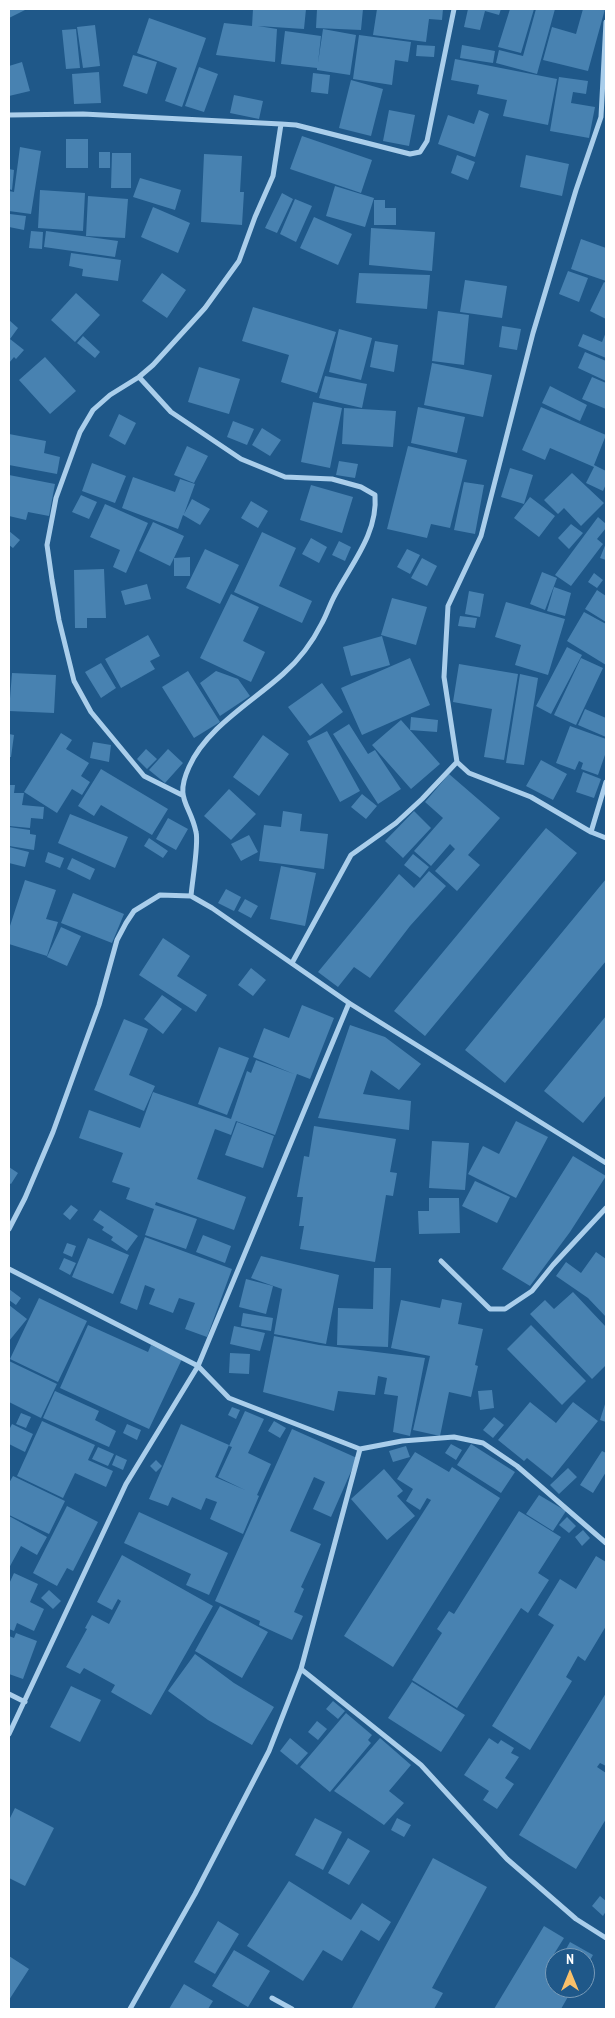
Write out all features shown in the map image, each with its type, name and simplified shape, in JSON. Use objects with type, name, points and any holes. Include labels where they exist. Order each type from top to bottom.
[{"type":"street","points":[[9,115],[83,114],[296,125],[410,154],[420,152],[427,141],[454,9]]},
{"type":"street","points":[[606,22],[602,116],[576,190],[533,333],[481,536],[448,606],[444,676],[457,762],[469,773],[532,796],[591,832],[606,838]]},
{"type":"street","points":[[182,795],[144,776],[91,712],[74,681],[59,620],[47,545],[56,498],[80,432],[93,410],[153,365],[206,308],[239,261],[273,176],[281,124]]},
{"type":"street","points":[[139,377],[171,412],[241,459],[285,477],[332,479],[362,487],[375,495],[376,508],[367,540],[334,597],[322,624],[308,645],[284,674],[228,720],[199,749],[188,768],[182,795],[197,833],[191,896]]},
{"type":"street","points":[[292,963],[351,855],[396,823],[457,762]]},
{"type":"street","points":[[591,832],[606,782]]},
{"type":"street","points":[[9,1229],[25,1198],[53,1132],[99,1005],[117,940],[134,912],[160,895],[191,896],[212,908],[349,1003],[606,1163]]},
{"type":"street","points":[[9,1734],[126,1484],[198,1366],[349,1003]]},
{"type":"street","points":[[441,1261],[490,1309],[505,1309],[532,1291],[553,1265],[606,1208]]},
{"type":"street","points":[[9,1269],[198,1366],[229,1398],[360,1449],[402,1441],[454,1437],[483,1443],[517,1466],[606,1542]]},
{"type":"street","points":[[130,2009],[195,1894],[269,1751],[301,1669],[360,1449]]},
{"type":"street","points":[[301,1669],[421,1765],[507,1859],[576,1919],[606,1938]]},
{"type":"street","points":[[9,1694],[25,1702]]},
{"type":"street","points":[[272,1998],[292,2009]]},
{"type":"building","points":[[9,9],[27,9],[9,18]]},
{"type":"building","points":[[253,9],[306,9],[304,29],[258,26],[277,29],[275,62],[216,55],[224,23],[252,26]]},
{"type":"building","points":[[317,9],[363,9],[361,30],[316,28]]},
{"type":"building","points":[[377,9],[443,9],[442,20],[429,19],[426,42],[373,35]]},
{"type":"building","points":[[468,9],[501,9],[499,15],[485,11],[480,30],[464,27]]},
{"type":"building","points":[[510,9],[534,9],[521,53],[498,47]]},
{"type":"building","points":[[536,9],[555,9],[537,74],[496,63],[499,50],[523,56]]},
{"type":"building","points":[[583,9],[605,9],[588,71],[543,60],[552,27],[576,34]]},
{"type":"building","points":[[149,18],[206,38],[182,107],[165,101],[177,68],[137,53]]},
{"type":"building","points":[[95,25],[100,66],[83,68],[77,27]]},
{"type":"building","points":[[76,29],[80,68],[66,69],[62,30]]},
{"type":"building","points":[[323,29],[356,35],[350,75],[317,70],[317,68],[281,64],[285,31],[321,36],[318,63]]},
{"type":"building","points":[[359,35],[411,42],[408,62],[395,60],[392,85],[353,79]]},
{"type":"building","points":[[417,45],[435,46],[434,57],[416,56]]},
{"type":"building","points":[[462,45],[495,51],[493,63],[460,58]]},
{"type":"building","points":[[133,55],[157,62],[147,94],[123,86]]},
{"type":"building","points":[[455,59],[557,79],[548,125],[503,116],[507,100],[477,94],[479,85],[451,80]]},
{"type":"building","points":[[22,62],[30,91],[9,96],[9,66]]},
{"type":"building","points":[[199,67],[218,74],[204,112],[185,106]]},
{"type":"building","points":[[99,72],[101,103],[74,104],[72,74]]},
{"type":"building","points":[[313,73],[330,75],[328,94],[311,92]]},
{"type":"building","points":[[559,77],[588,81],[586,94],[573,92],[571,103],[595,107],[589,138],[550,131]]},
{"type":"building","points":[[351,80],[383,89],[371,136],[339,128]]},
{"type":"building","points":[[234,95],[263,101],[259,119],[230,113]]},
{"type":"building","points":[[389,110],[415,115],[409,146],[383,141]]},
{"type":"building","points":[[479,110],[489,114],[475,157],[438,144],[448,115],[474,124]]},
{"type":"building","points":[[302,136],[372,160],[361,193],[290,169]]},
{"type":"building","points":[[66,139],[88,139],[88,168],[66,168]]},
{"type":"building","points":[[20,147],[41,151],[31,214],[9,211],[9,191],[14,192]]},
{"type":"building","points":[[99,152],[110,152],[110,168],[99,168]]},
{"type":"building","points":[[112,153],[131,153],[131,188],[111,188]]},
{"type":"building","points":[[204,154],[242,156],[240,192],[244,192],[242,225],[201,222]]},
{"type":"building","points":[[457,155],[475,162],[468,180],[451,173]]},
{"type":"building","points":[[526,155],[569,164],[562,196],[520,187]]},
{"type":"building","points":[[9,169],[14,170],[12,190],[9,189]]},
{"type":"building","points":[[140,178],[181,190],[175,210],[133,197]]},
{"type":"building","points":[[335,186],[374,198],[365,227],[326,216]]},
{"type":"building","points":[[40,190],[85,193],[83,231],[38,228]]},
{"type":"building","points":[[282,193],[293,199],[277,233],[265,228]]},
{"type":"building","points":[[88,196],[128,199],[125,238],[86,236]]},
{"type":"building","points":[[295,199],[312,206],[296,242],[280,234]]},
{"type":"building","points":[[374,200],[385,200],[385,208],[396,208],[396,225],[374,225]]},
{"type":"building","points":[[153,207],[190,223],[178,253],[141,237]]},
{"type":"building","points":[[10,214],[26,216],[24,230],[9,227]]},
{"type":"building","points":[[314,217],[352,234],[338,265],[300,248]]},
{"type":"building","points":[[371,228],[435,232],[432,271],[369,265]]},
{"type":"building","points":[[31,231],[43,232],[42,249],[29,248]]},
{"type":"building","points":[[46,231],[118,241],[115,257],[44,247]]},
{"type":"building","points":[[581,239],[606,248],[606,281],[571,269]]},
{"type":"building","points":[[71,253],[121,260],[118,281],[82,276],[83,269],[69,266]]},
{"type":"building","points":[[568,271],[588,278],[579,302],[559,294]]},
{"type":"building","points":[[162,273],[186,290],[167,318],[142,301]]},
{"type":"building","points":[[359,273],[430,275],[427,309],[356,303]]},
{"type":"building","points":[[465,280],[507,286],[502,318],[460,312]]},
{"type":"building","points":[[604,282],[606,283],[606,319],[590,311]]},
{"type":"building","points":[[76,293],[100,315],[75,342],[51,320]]},
{"type":"building","points":[[253,307],[336,332],[317,393],[281,382],[289,355],[242,341]]},
{"type":"building","points":[[438,311],[469,315],[464,365],[432,361]]},
{"type":"building","points":[[9,320],[18,328],[10,339],[24,350],[16,359],[14,357],[9,363]]},
{"type":"building","points":[[502,326],[521,329],[517,350],[499,347]]},
{"type":"building","points":[[339,329],[372,338],[361,380],[329,372]]},
{"type":"building","points":[[606,332],[606,358],[578,346],[583,334],[602,342]]},
{"type":"building","points":[[83,336],[100,352],[95,358],[77,343]]},
{"type":"building","points":[[375,341],[398,345],[394,372],[370,367]]},
{"type":"building","points":[[585,352],[606,361],[606,381],[578,368]]},
{"type":"building","points":[[45,357],[76,391],[50,414],[19,380]]},
{"type":"building","points":[[432,363],[492,375],[483,417],[424,405]]},
{"type":"building","points":[[199,367],[240,379],[229,414],[188,402]]},
{"type":"building","points":[[325,376],[367,384],[362,408],[319,398]]},
{"type":"building","points":[[592,377],[606,383],[606,409],[582,399]]},
{"type":"building","points":[[550,386],[587,405],[580,421],[542,403]]},
{"type":"building","points":[[313,402],[342,408],[330,468],[301,462]]},
{"type":"building","points":[[418,407],[465,417],[457,453],[411,443]]},
{"type":"building","points":[[541,407],[606,435],[594,465],[606,471],[606,484],[603,491],[586,483],[594,467],[550,448],[545,460],[522,450]]},
{"type":"building","points":[[344,408],[396,411],[393,447],[342,444]]},
{"type":"building","points":[[119,414],[136,423],[125,445],[109,436]]},
{"type":"building","points":[[233,421],[254,429],[247,445],[227,437]]},
{"type":"building","points":[[262,428],[281,440],[270,456],[252,445]]},
{"type":"building","points":[[9,434],[46,441],[44,453],[60,457],[57,474],[9,465]]},
{"type":"building","points":[[187,446],[208,456],[194,483],[174,475]]},
{"type":"building","points":[[408,446],[467,460],[450,528],[431,524],[427,538],[387,529]]},
{"type":"building","points":[[339,461],[358,464],[355,478],[336,475]]},
{"type":"building","points":[[92,463],[126,476],[115,503],[82,491]]},
{"type":"building","points":[[510,468],[533,475],[524,504],[501,497]]},
{"type":"building","points":[[572,473],[604,503],[581,526],[564,508],[558,514],[544,500]]},
{"type":"building","points":[[9,475],[55,484],[49,516],[28,512],[26,520],[9,516]]},
{"type":"building","points":[[133,477],[175,492],[180,479],[195,484],[184,514],[192,499],[210,509],[200,525],[183,515],[178,529],[122,508]]},
{"type":"building","points":[[464,482],[484,485],[475,534],[454,530]]},
{"type":"building","points":[[311,485],[353,497],[342,533],[300,520]]},
{"type":"building","points":[[81,495],[97,502],[89,519],[72,512]]},
{"type":"building","points":[[530,497],[555,516],[539,537],[514,518]]},
{"type":"building","points":[[251,501],[268,511],[258,528],[241,518]]},
{"type":"building","points":[[105,504],[148,523],[126,573],[113,567],[120,550],[90,537]]},
{"type":"building","points":[[598,517],[606,524],[606,528],[597,539],[603,544],[571,586],[555,575]]},
{"type":"building","points":[[153,522],[184,536],[170,566],[139,551]]},
{"type":"building","points":[[571,524],[583,533],[569,549],[558,538]]},
{"type":"building","points":[[9,531],[20,540],[13,548],[9,545]]},
{"type":"building","points":[[262,532],[296,548],[279,586],[312,601],[302,623],[234,592]]},
{"type":"building","points":[[311,538],[327,547],[319,563],[302,554]]},
{"type":"building","points":[[339,541],[351,547],[345,561],[332,555]]},
{"type":"building","points":[[606,543],[606,560],[600,558]]},
{"type":"building","points":[[205,549],[239,565],[220,604],[186,588]]},
{"type":"building","points":[[407,549],[420,555],[410,574],[397,567]]},
{"type":"building","points":[[190,557],[190,576],[174,576],[174,558]]},
{"type":"building","points":[[422,558],[437,566],[427,586],[411,578]]},
{"type":"building","points":[[104,569],[106,618],[87,618],[87,628],[75,628],[74,570]]},
{"type":"building","points":[[542,572],[557,578],[545,610],[530,604]]},
{"type":"building","points":[[594,573],[603,580],[597,588],[588,582]]},
{"type":"building","points":[[147,584],[151,599],[125,605],[121,591]]},
{"type":"building","points":[[554,587],[571,593],[565,616],[547,611]]},
{"type":"building","points":[[597,590],[606,596],[606,622],[585,609]]},
{"type":"building","points":[[469,591],[484,594],[480,617],[465,614]]},
{"type":"building","points":[[231,594],[259,607],[243,641],[265,652],[251,682],[200,658]]},
{"type":"building","points":[[392,598],[427,607],[416,645],[381,635]]},
{"type":"building","points":[[506,602],[565,619],[548,675],[515,665],[521,645],[495,637]]},
{"type":"building","points":[[584,612],[606,624],[606,665],[567,641]]},
{"type":"building","points":[[460,616],[477,618],[475,628],[458,626]]},
{"type":"building","points":[[148,635],[160,656],[150,661],[155,669],[121,688],[105,659]]},
{"type":"building","points":[[382,636],[390,665],[351,676],[343,647]]},
{"type":"building","points":[[567,647],[582,655],[551,714],[536,706]]},
{"type":"building","points":[[410,658],[430,705],[362,735],[341,688]]},
{"type":"building","points":[[581,658],[603,668],[576,725],[554,715]]},
{"type":"building","points":[[101,663],[116,688],[101,698],[85,672]]},
{"type":"building","points":[[459,664],[518,674],[504,760],[484,757],[492,709],[453,702]]},
{"type":"building","points":[[188,671],[220,722],[194,738],[162,687]]},
{"type":"building","points":[[216,671],[238,679],[250,696],[220,716],[200,683]]},
{"type":"building","points":[[12,673],[56,675],[54,713],[9,711]]},
{"type":"building","points":[[520,674],[538,678],[524,765],[506,763]]},
{"type":"building","points":[[322,683],[343,712],[310,736],[288,707]]},
{"type":"building","points":[[585,709],[606,718],[606,737],[578,725]]},
{"type":"building","points":[[411,717],[438,720],[437,732],[410,730]]},
{"type":"building","points":[[401,720],[440,764],[411,789],[372,745]]},
{"type":"building","points":[[349,724],[368,754],[375,750],[401,789],[378,804],[333,734]]},
{"type":"building","points":[[570,726],[606,739],[606,752],[598,775],[581,769],[583,763],[579,761],[575,770],[556,763]]},
{"type":"building","points":[[327,731],[360,791],[340,802],[307,741]]},
{"type":"building","points":[[61,733],[72,740],[66,749],[89,763],[81,776],[90,782],[82,795],[72,789],[57,813],[24,792]]},
{"type":"building","points":[[9,734],[14,735],[11,757],[9,757]]},
{"type":"building","points":[[263,735],[289,754],[259,796],[233,777]]},
{"type":"building","points":[[93,742],[111,745],[109,762],[90,758]]},
{"type":"building","points":[[146,749],[157,759],[147,769],[137,759]]},
{"type":"building","points":[[168,749],[183,763],[165,783],[149,770]]},
{"type":"building","points":[[541,760],[567,774],[553,800],[526,786]]},
{"type":"building","points":[[101,769],[168,809],[152,835],[101,805],[94,816],[78,806]]},
{"type":"building","points":[[583,772],[601,779],[594,798],[576,792]]},
{"type":"building","points":[[449,774],[500,818],[468,855],[480,865],[457,891],[435,871],[455,849],[450,844],[431,866],[414,851],[443,818],[425,802]]},
{"type":"building","points":[[9,785],[15,785],[14,793],[24,793],[22,805],[44,807],[43,819],[31,818],[30,828],[9,826]]},
{"type":"building","points":[[229,789],[256,814],[231,840],[204,816]]},
{"type":"building","points":[[362,794],[377,806],[366,819],[351,807]]},
{"type":"building","points":[[283,811],[302,814],[300,831],[328,834],[324,869],[259,861],[264,825],[281,827]]},
{"type":"building","points":[[414,811],[431,828],[403,858],[385,841]]},
{"type":"building","points":[[70,814],[128,837],[115,868],[58,843]]},
{"type":"building","points":[[168,818],[188,829],[176,850],[156,839]]},
{"type":"building","points":[[9,827],[30,830],[30,834],[36,835],[34,850],[9,846]]},
{"type":"building","points":[[546,828],[577,853],[425,1036],[394,1011]]},
{"type":"building","points":[[249,835],[258,852],[241,861],[231,844]]},
{"type":"building","points":[[149,838],[168,851],[163,858],[144,846]]},
{"type":"building","points":[[9,847],[29,852],[25,867],[9,863]]},
{"type":"building","points":[[48,852],[64,858],[60,868],[45,862]]},
{"type":"building","points":[[413,854],[429,867],[420,878],[404,865]]},
{"type":"building","points":[[72,858],[95,869],[90,880],[67,869]]},
{"type":"building","points":[[281,866],[316,873],[305,926],[270,919]]},
{"type":"building","points":[[429,871],[446,886],[410,926],[370,978],[354,967],[338,987],[318,972],[399,874],[414,888]]},
{"type":"building","points":[[606,879],[606,961],[505,1083],[465,1050]]},
{"type":"building","points":[[25,880],[56,890],[46,919],[58,922],[47,956],[9,944],[9,929]]},
{"type":"building","points":[[226,889],[241,897],[234,911],[218,903]]},
{"type":"building","points":[[73,893],[124,914],[112,943],[61,923]]},
{"type":"building","points":[[245,899],[258,906],[251,918],[238,911]]},
{"type":"building","points":[[61,927],[81,936],[67,966],[47,957]]},
{"type":"building","points":[[163,938],[190,956],[177,976],[207,995],[196,1012],[139,975]]},
{"type":"building","points":[[251,968],[266,980],[253,996],[238,985]]},
{"type":"building","points":[[162,995],[182,1009],[163,1034],[144,1019]]},
{"type":"building","points":[[302,1005],[334,1018],[310,1079],[297,1074],[275,1135],[236,1121],[231,1135],[215,1129],[197,1179],[246,1197],[234,1230],[156,1202],[155,1205],[197,1219],[186,1249],[145,1235],[154,1209],[126,1199],[130,1188],[112,1182],[123,1153],[79,1138],[89,1110],[140,1128],[153,1092],[231,1119],[247,1071],[251,1073],[256,1060],[294,1074],[253,1057],[264,1028],[289,1038]]},
{"type":"building","points":[[606,1016],[606,1095],[583,1123],[544,1091]]},
{"type":"building","points":[[124,1019],[148,1029],[129,1075],[155,1086],[144,1111],[94,1090]]},
{"type":"building","points":[[350,1025],[385,1037],[421,1064],[399,1090],[371,1070],[363,1094],[411,1101],[409,1130],[318,1118]]},
{"type":"building","points":[[219,1047],[249,1058],[227,1115],[198,1104]]},
{"type":"building","points":[[516,1121],[548,1137],[516,1198],[468,1174],[483,1146],[499,1154]]},
{"type":"building","points":[[237,1122],[274,1136],[263,1168],[225,1155]]},
{"type":"building","points":[[314,1126],[396,1139],[390,1172],[397,1173],[393,1196],[386,1195],[375,1262],[300,1249],[304,1226],[299,1226],[303,1197],[297,1197],[304,1156],[309,1157]]},
{"type":"building","points":[[432,1141],[469,1143],[465,1190],[429,1188]]},
{"type":"building","points":[[573,1156],[606,1176],[570,1232],[530,1286],[502,1269]]},
{"type":"building","points":[[9,1167],[18,1173],[11,1184],[9,1183]]},
{"type":"building","points":[[475,1181],[510,1197],[497,1223],[462,1206]]},
{"type":"building","points":[[429,1198],[459,1198],[460,1233],[419,1234],[418,1211],[429,1211]]},
{"type":"building","points":[[71,1205],[78,1210],[70,1220],[63,1214]]},
{"type":"building","points":[[100,1210],[138,1236],[127,1251],[111,1240],[113,1237],[102,1230],[104,1227],[93,1220]]},
{"type":"building","points":[[203,1235],[231,1246],[225,1263],[196,1252]]},
{"type":"building","points":[[145,1237],[232,1269],[207,1337],[185,1329],[195,1303],[179,1298],[173,1313],[149,1304],[155,1289],[145,1285],[137,1310],[120,1303]]},
{"type":"building","points":[[88,1238],[129,1255],[113,1294],[72,1277]]},
{"type":"building","points":[[67,1243],[76,1246],[72,1257],[63,1253]]},
{"type":"building","points":[[596,1252],[606,1259],[606,1317],[588,1298],[556,1276],[566,1262],[581,1273]]},
{"type":"building","points":[[261,1256],[339,1275],[326,1344],[274,1334],[282,1289],[251,1278]]},
{"type":"building","points":[[64,1258],[76,1263],[70,1275],[59,1269]]},
{"type":"building","points":[[374,1268],[391,1268],[388,1347],[337,1345],[338,1308],[373,1309]]},
{"type":"building","points":[[246,1279],[273,1286],[266,1314],[239,1307]]},
{"type":"building","points":[[9,1289],[21,1298],[16,1305],[9,1300]]},
{"type":"building","points":[[573,1292],[606,1327],[606,1365],[592,1379],[530,1314],[545,1300],[554,1309]]},
{"type":"building","points":[[39,1298],[87,1321],[58,1382],[10,1359]]},
{"type":"building","points":[[442,1299],[462,1303],[458,1324],[483,1329],[475,1365],[478,1366],[471,1397],[449,1392],[440,1436],[413,1430],[430,1356],[391,1348],[401,1300],[440,1308]]},
{"type":"building","points":[[9,1305],[27,1319],[9,1341]]},
{"type":"building","points":[[243,1313],[273,1318],[271,1331],[241,1326]]},
{"type":"building","points":[[88,1325],[148,1352],[151,1345],[182,1359],[149,1429],[60,1388]]},
{"type":"building","points":[[531,1325],[586,1381],[562,1405],[507,1349]]},
{"type":"building","points":[[234,1326],[265,1333],[260,1351],[230,1344]]},
{"type":"building","points":[[274,1336],[319,1345],[425,1358],[410,1436],[393,1432],[398,1396],[384,1394],[387,1378],[378,1376],[375,1395],[338,1391],[334,1411],[263,1392]]},
{"type":"building","points":[[230,1353],[250,1354],[249,1374],[229,1373]]},
{"type":"building","points":[[9,1361],[57,1384],[41,1418],[9,1402]]},
{"type":"building","points":[[492,1390],[494,1408],[480,1410],[478,1391]]},
{"type":"building","points":[[55,1391],[99,1411],[95,1420],[116,1431],[109,1447],[43,1418]]},
{"type":"building","points":[[606,1401],[606,1422],[600,1420]]},
{"type":"building","points":[[530,1402],[556,1423],[573,1402],[598,1421],[552,1478],[527,1458],[524,1461],[498,1440]]},
{"type":"building","points":[[232,1407],[240,1410],[236,1419],[228,1415]]},
{"type":"building","points":[[245,1411],[264,1419],[248,1453],[271,1464],[243,1534],[210,1519],[217,1502],[206,1498],[201,1510],[172,1497],[168,1506],[149,1499],[181,1424],[229,1445],[215,1477],[245,1490],[218,1477],[232,1447],[229,1446]]},
{"type":"building","points":[[21,1413],[31,1417],[26,1428],[16,1424]]},
{"type":"building","points":[[494,1417],[504,1425],[493,1438],[483,1430]]},
{"type":"building","points":[[42,1421],[95,1445],[88,1460],[113,1471],[106,1487],[75,1473],[63,1498],[17,1476]]},
{"type":"building","points":[[274,1421],[286,1428],[280,1438],[268,1431]]},
{"type":"building","points":[[12,1424],[33,1434],[25,1452],[9,1444],[9,1430]]},
{"type":"building","points":[[127,1424],[141,1430],[137,1440],[123,1433]]},
{"type":"building","points":[[292,1429],[357,1458],[331,1517],[313,1509],[325,1482],[314,1477],[290,1531],[321,1544],[301,1587],[304,1589],[294,1612],[303,1616],[292,1640],[259,1625],[260,1621],[215,1601]]},
{"type":"building","points":[[451,1444],[462,1450],[456,1460],[445,1453]]},
{"type":"building","points":[[471,1444],[515,1472],[501,1493],[457,1465]]},
{"type":"building","points":[[406,1446],[410,1457],[393,1462],[389,1451]]},
{"type":"building","points":[[98,1447],[114,1454],[108,1466],[92,1459]]},
{"type":"building","points":[[602,1451],[606,1453],[606,1472],[593,1493],[580,1485]]},
{"type":"building","points":[[415,1452],[449,1472],[452,1467],[500,1498],[393,1667],[344,1636],[431,1500],[427,1498],[420,1510],[406,1501],[413,1489],[397,1479]]},
{"type":"building","points":[[116,1455],[127,1460],[123,1470],[112,1465]]},
{"type":"building","points":[[156,1460],[162,1466],[156,1472],[150,1466]]},
{"type":"building","points":[[568,1468],[577,1477],[559,1494],[550,1485]]},
{"type":"building","points":[[384,1469],[403,1491],[397,1496],[415,1516],[387,1540],[351,1499]]},
{"type":"building","points":[[13,1476],[65,1501],[49,1534],[9,1515],[9,1483]]},
{"type":"building","points":[[539,1495],[566,1511],[553,1531],[526,1514]]},
{"type":"building","points":[[67,1506],[98,1522],[73,1571],[67,1568],[57,1586],[33,1573]]},
{"type":"building","points":[[519,1511],[561,1537],[538,1573],[549,1580],[528,1613],[521,1608],[457,1708],[412,1680],[442,1633],[437,1629],[449,1611],[454,1614]]},
{"type":"building","points":[[139,1512],[228,1553],[209,1595],[186,1585],[191,1574],[124,1543]]},
{"type":"building","points":[[9,1516],[47,1537],[37,1555],[21,1546],[9,1568]]},
{"type":"building","points":[[567,1517],[576,1526],[569,1533],[559,1525]]},
{"type":"building","points":[[583,1530],[590,1538],[582,1546],[575,1537]]},
{"type":"building","points":[[122,1555],[213,1606],[151,1715],[111,1692],[115,1685],[84,1668],[80,1674],[66,1667],[87,1629],[85,1628],[92,1615],[109,1624],[121,1601],[118,1599],[112,1610],[97,1602]]},
{"type":"building","points":[[596,1556],[606,1562],[606,1626],[585,1661],[578,1656],[566,1677],[572,1681],[530,1750],[492,1726],[554,1625],[538,1615],[560,1579],[576,1589]]},
{"type":"building","points":[[14,1573],[38,1584],[30,1602],[44,1609],[34,1631],[17,1623],[14,1631],[9,1629],[9,1584]]},
{"type":"building","points":[[49,1590],[61,1601],[53,1609],[41,1598]]},
{"type":"building","points":[[220,1606],[268,1632],[242,1678],[195,1651]]},
{"type":"building","points":[[16,1633],[37,1641],[23,1679],[9,1674],[9,1636],[14,1638]]},
{"type":"building","points":[[195,1654],[234,1683],[274,1707],[252,1745],[208,1720],[168,1691]]},
{"type":"building","points":[[412,1682],[465,1715],[441,1752],[388,1718]]},
{"type":"building","points":[[71,1686],[101,1700],[80,1742],[50,1727]]},
{"type":"building","points":[[606,1693],[606,1766],[600,1763],[597,1767],[606,1773],[606,1819],[576,1869],[519,1835]]},
{"type":"building","points":[[333,1701],[345,1711],[338,1719],[326,1709]]},
{"type":"building","points":[[346,1713],[372,1735],[368,1740],[371,1743],[330,1792],[300,1767]]},
{"type":"building","points":[[317,1721],[327,1729],[318,1740],[308,1732]]},
{"type":"building","points":[[290,1738],[308,1753],[297,1765],[280,1751]]},
{"type":"building","points":[[380,1738],[411,1765],[389,1791],[404,1803],[384,1825],[334,1791]]},
{"type":"building","points":[[489,1738],[498,1744],[501,1740],[514,1748],[511,1753],[519,1757],[505,1778],[514,1784],[497,1809],[483,1800],[489,1791],[464,1775]]},
{"type":"building","points":[[15,1808],[54,1828],[25,1886],[9,1878],[9,1820]]},
{"type":"building","points":[[315,1818],[342,1832],[323,1870],[295,1855]]},
{"type":"building","points":[[397,1818],[411,1825],[404,1837],[391,1830]]},
{"type":"building","points":[[348,1838],[370,1851],[349,1885],[328,1873]]},
{"type":"building","points":[[433,1858],[487,1887],[432,1988],[443,1993],[434,2009],[352,2008]]},
{"type":"building","points":[[289,1881],[351,1920],[362,1903],[391,1922],[379,1941],[361,1930],[342,1961],[323,1950],[303,1981],[247,1946]]},
{"type":"building","points":[[600,1896],[606,1901],[606,1911],[603,1916],[592,1906]]},
{"type":"building","points":[[218,1921],[239,1934],[215,1974],[194,1962]]},
{"type":"building","points":[[544,1926],[564,1938],[558,1948],[545,1948],[545,1998],[567,1998],[561,2009],[494,2009]]},
{"type":"building","points":[[570,1942],[581,1948],[567,1948]]},
{"type":"building","points":[[234,1950],[270,1971],[248,2007],[212,1986]]},
{"type":"building","points":[[9,1956],[29,1969],[9,2000]]},
{"type":"building","points":[[184,1984],[213,2001],[208,2009],[169,2009]]}]
